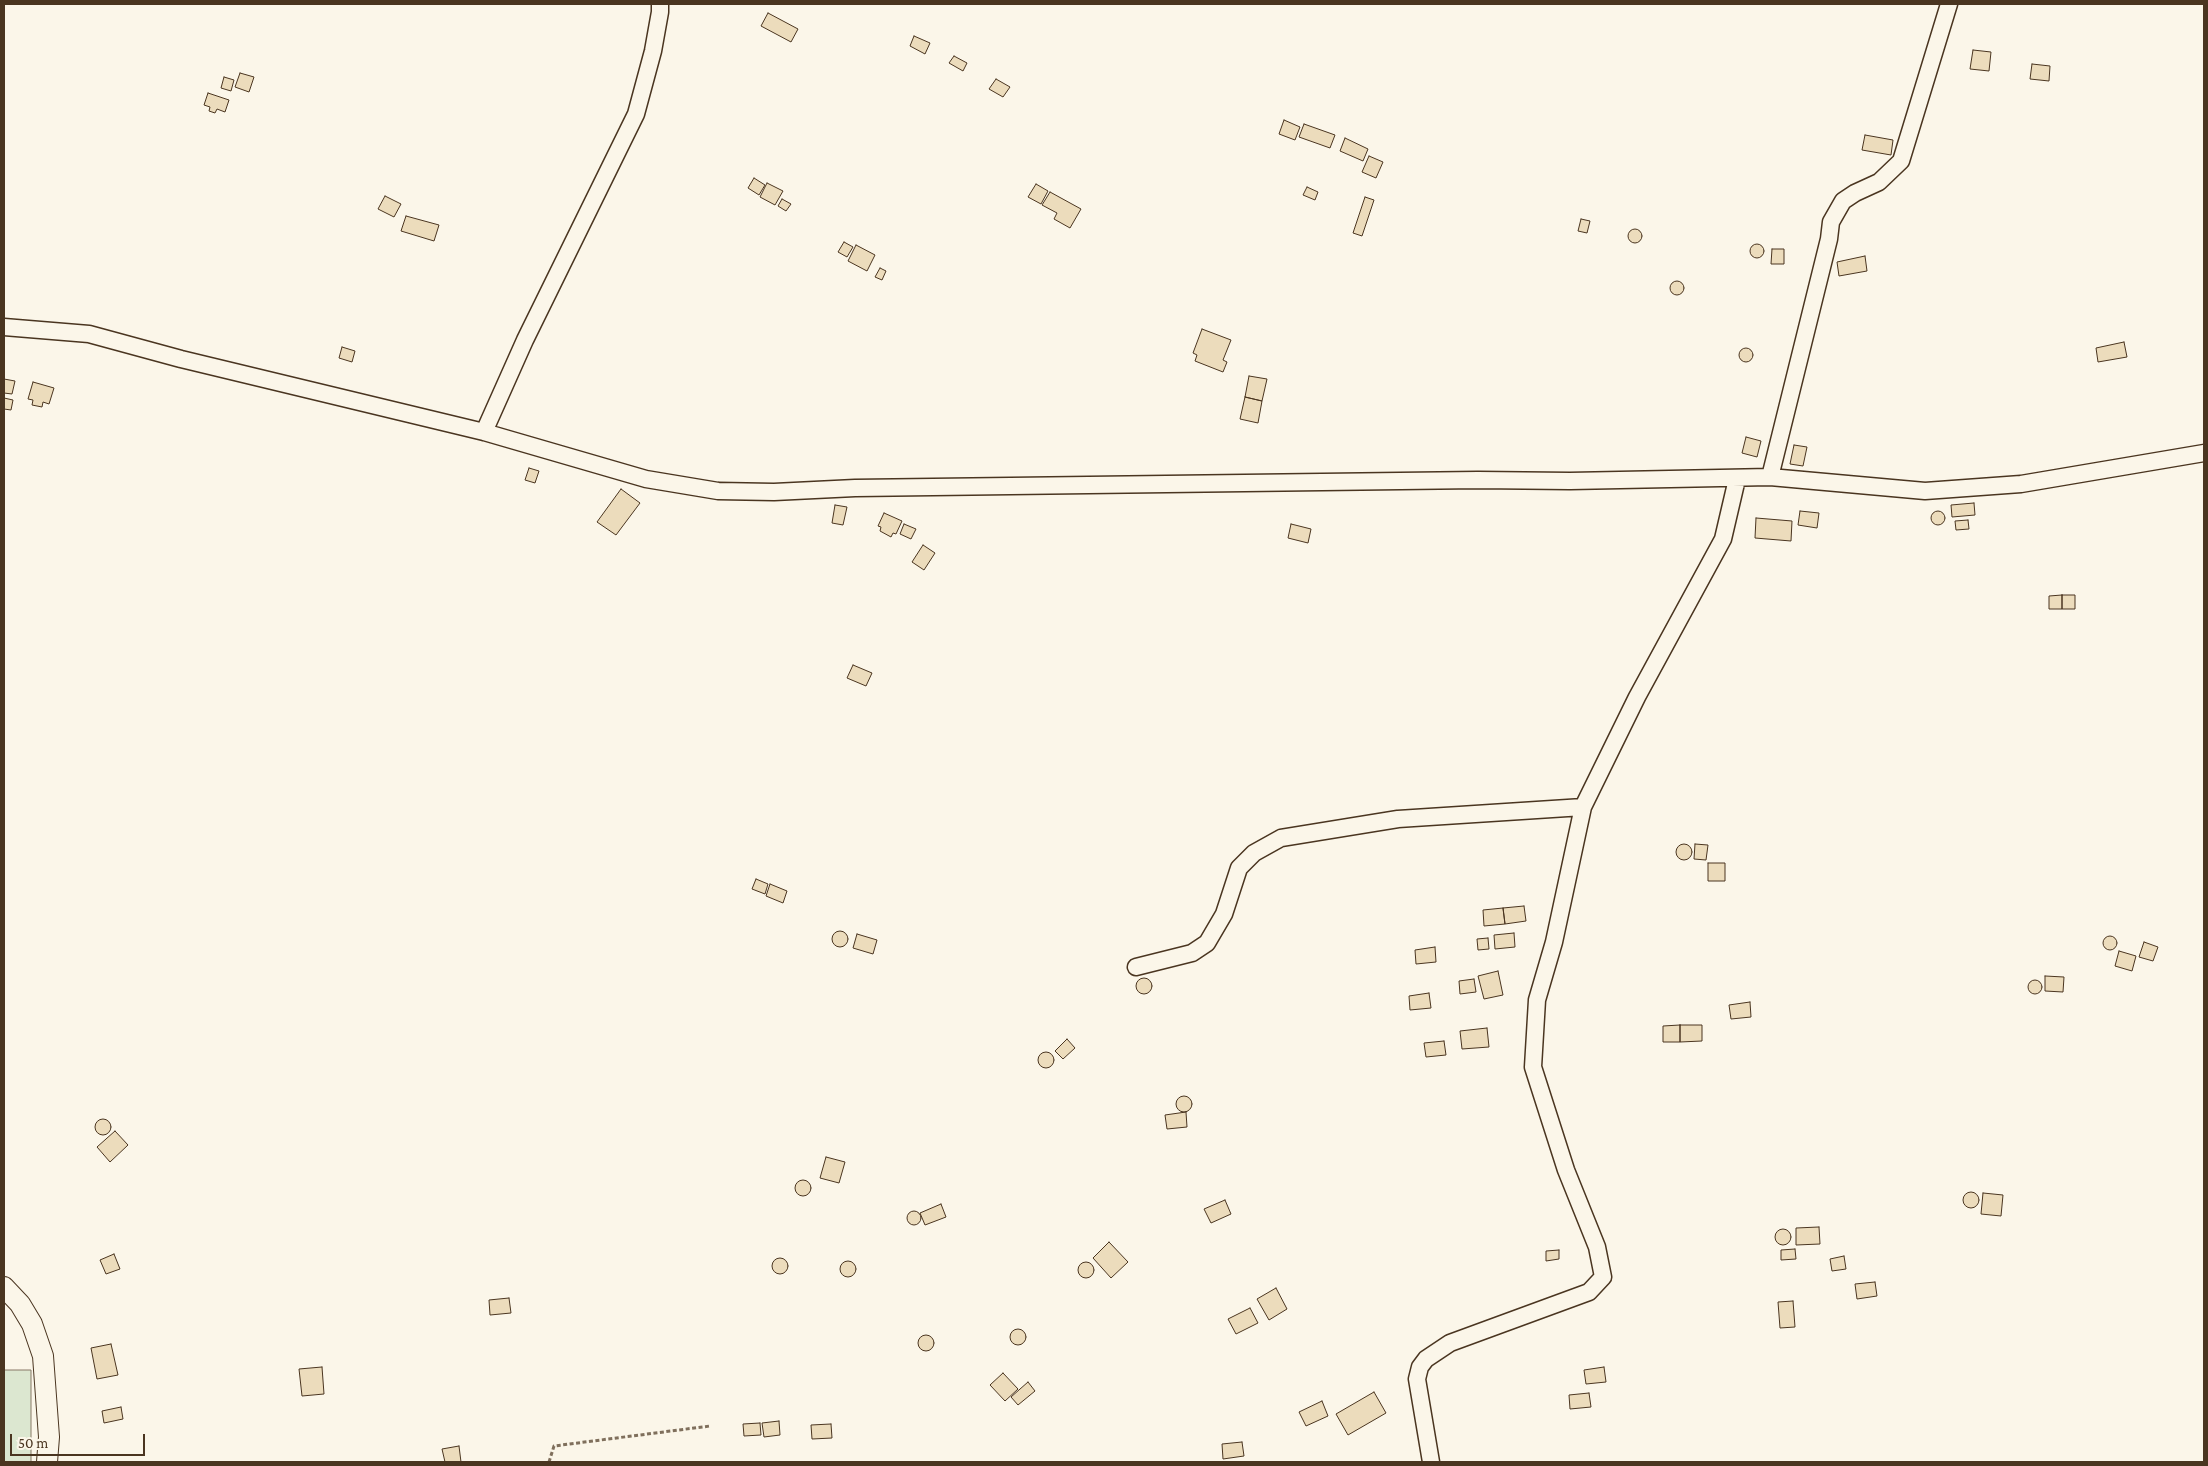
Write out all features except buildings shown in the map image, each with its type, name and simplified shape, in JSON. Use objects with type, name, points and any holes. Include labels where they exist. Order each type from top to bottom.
[{"type":"street","points":[[484,432],[525,340],[636,114],[653,51],[660,4]]},
{"type":"street","points":[[1770,477],[1829,239],[1831,222],[1843,201],[1854,192],[1879,182],[1901,161],[1949,4]]},
{"type":"street","points":[[4,327],[89,334],[182,359],[484,432],[646,479],[718,491],[1478,480],[1737,479],[1770,477],[1925,491],[2021,484],[2204,453]]},
{"type":"street","points":[[1431,1462],[1417,1379],[1420,1367],[1426,1359],[1450,1343],[1589,1292],[1603,1277],[1597,1247],[1566,1170],[1533,1067],[1537,1000],[1554,942],[1583,807],[1638,697],[1723,539],[1737,479]]},
{"type":"street","points":[[1136,968],[1192,953],[1207,943],[1224,914],[1239,868],[1254,853],[1281,838],[1398,819],[1583,807]]},
{"type":"street","points":[[4,1287],[20,1304],[28,1318],[43,1356],[48,1437],[47,1462]]},
{"type":"path","points":[[549,1462],[554,1446],[710,1426]]},
{"type":"green space","points":[[4,1370],[31,1370],[31,1462],[4,1462]]}]
